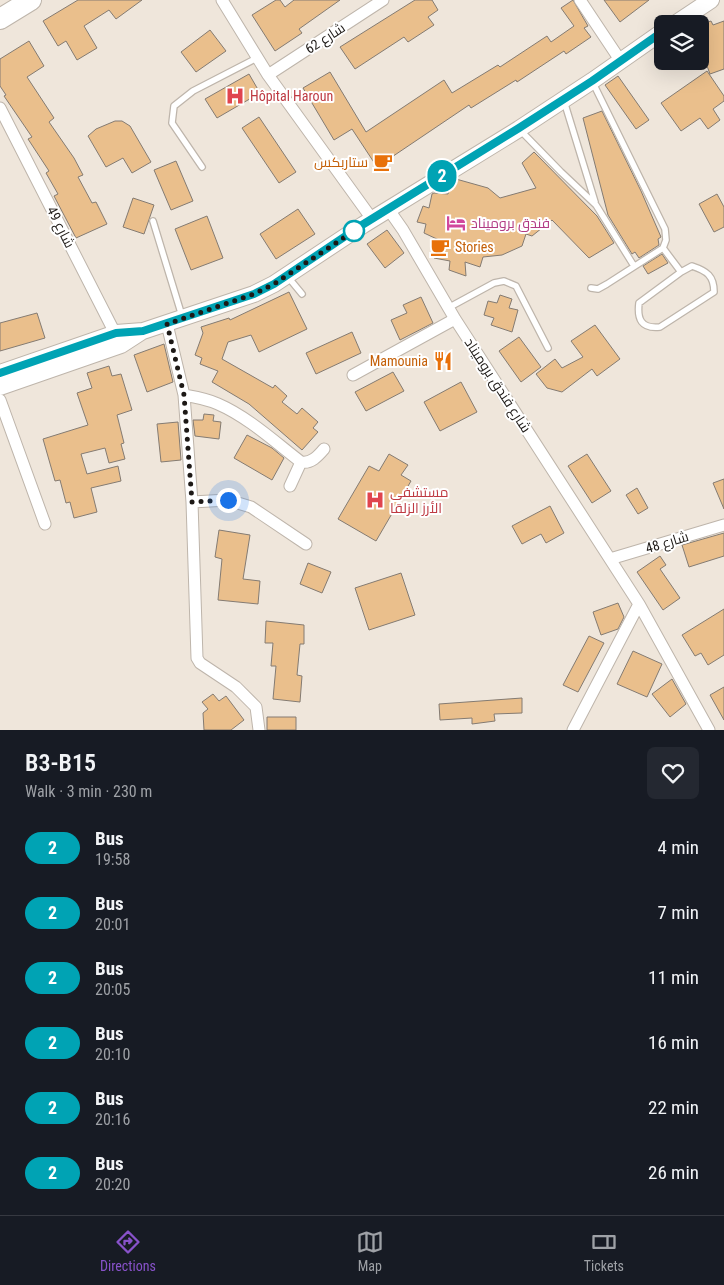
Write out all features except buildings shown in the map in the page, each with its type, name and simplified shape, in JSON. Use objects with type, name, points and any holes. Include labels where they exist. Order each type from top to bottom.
[{"type":"highway","points":[[0,19],[31,0]]},
{"type":"street","points":[[222,0],[268,76],[372,219]]},
{"type":"street","name":"شارع 62","points":[[268,76],[383,0]]},
{"type":"street","points":[[580,0],[620,60]]},
{"type":"street","points":[[688,15],[711,0]]},
{"type":"street","points":[[0,373],[167,324],[254,294],[286,276],[372,219],[519,128],[592,81],[654,37]]},
{"type":"street","name":"شارع 49","points":[[0,108],[118,339]]},
{"type":"street","name":"شارع فندق بروميناد","points":[[389,210],[403,230],[448,308],[639,604],[709,730]]},
{"type":"street","points":[[353,375],[455,319]]},
{"type":"street","points":[[167,324],[184,395],[192,502],[197,658],[200,663],[236,686],[256,707],[259,730]]},
{"type":"street","points":[[0,387],[118,339]]},
{"type":"street","points":[[184,395],[203,398],[233,412],[301,462],[309,462],[324,449]]},
{"type":"street","points":[[0,400],[45,524]]},
{"type":"street","points":[[290,486],[301,462]]},
{"type":"street","points":[[192,502],[228,500],[250,507],[306,544]]},
{"type":"street","name":"شارع 48","points":[[610,559],[724,525]]},
{"type":"street","points":[[573,730],[639,604]]},
{"type":"lane","points":[[202,167],[172,123],[174,106],[193,91],[257,58]]},
{"type":"lane","points":[[591,288],[598,289],[607,284],[663,248],[666,240],[665,229],[592,81]]},
{"type":"lane","points":[[564,99],[596,205]]},
{"type":"lane","points":[[519,128],[596,205],[634,266]]},
{"type":"lane","points":[[153,220],[183,318]]},
{"type":"lane","points":[[663,248],[681,272]]},
{"type":"lane","points":[[692,266],[706,270],[714,283],[714,292],[660,327],[651,328],[642,323],[637,315],[638,302],[681,272],[692,266]]},
{"type":"lane","points":[[286,276],[302,294]]},
{"type":"lane","points":[[448,308],[494,283],[504,281],[516,286],[548,348]]},
{"type":"bus line","name":"2","points":[[0,373],[116,333],[143,331],[229,304],[274,284],[341,241],[362,225],[592,81],[654,37]]},
{"type":"place","name":"Hôpital Haroun","points":[[235,96]]},
{"type":"place","name":"ستاربكس","points":[[383,162]]},
{"type":"place","name":"فندق بروميناد","points":[[456,223]]},
{"type":"place","name":"Stories","points":[[440,247]]},
{"type":"place","name":"Mamounia","points":[[443,361]]},
{"type":"place","name":"مستشفى الأرز الزلقا","points":[[375,500]]},
{"type":"route","points":[[228,500],[192,502],[184,395],[167,324],[254,294],[274,284],[354,231]]}]
